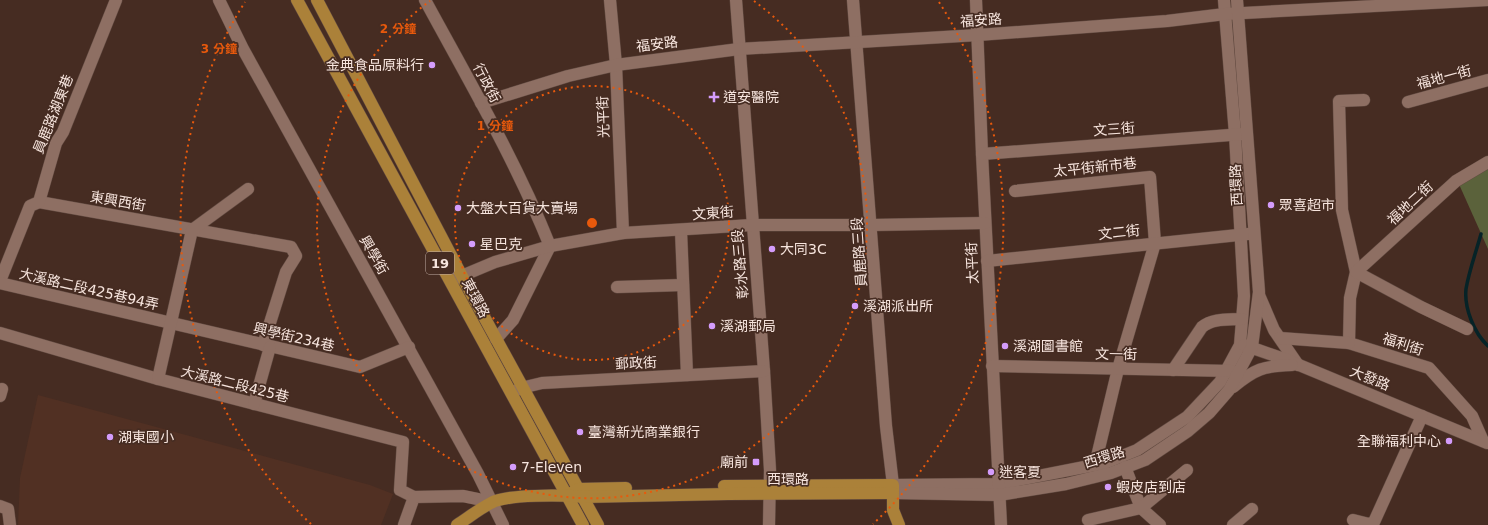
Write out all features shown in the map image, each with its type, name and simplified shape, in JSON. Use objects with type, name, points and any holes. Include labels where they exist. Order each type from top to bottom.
[{"type":"main road","name":"東環路","points":[[298,0],[583,525]]},
{"type":"main road","name":"東環路","points":[[317,0],[521,388],[598,525]]},
{"type":"main road","name":"西環路","points":[[492,502],[513,498],[567,496],[580,493],[770,489],[893,489]]},
{"type":"main road","name":"員鹿路三段","points":[[893,489],[893,510],[896,523]]},
{"type":"main road","points":[[457,525],[492,502]]},
{"type":"street","name":"員鹿路湖東巷","points":[[0,282],[30,206],[38,202],[56,142],[63,132],[116,0]]},
{"type":"street","name":"興學街","points":[[219,0],[243,49],[313,178],[409,347],[503,525]]},
{"type":"street","name":"行政街","points":[[425,0],[481,102],[540,222],[550,246]]},
{"type":"street","name":"光平街","points":[[610,0],[616,64],[623,233]]},
{"type":"street","name":"彰水路三段","points":[[736,0],[764,371],[770,489],[769,525]]},
{"type":"street","name":"員鹿路三段","points":[[853,0],[872,225],[886,426],[893,489]]},
{"type":"street","name":"太平街","points":[[976,0],[985,223],[1001,525]]},
{"type":"street","name":"西環路","points":[[998,490],[1095,465],[1137,450],[1187,417],[1220,382],[1240,345],[1244,296],[1235,134],[1224,0]]},
{"type":"street","name":"西環路","points":[[893,489],[998,490],[1066,484],[1125,467],[1145,460],[1188,431],[1209,413],[1228,390],[1252,347],[1258,292],[1248,133],[1237,0]]},
{"type":"street","name":"福安路","points":[[481,102],[568,76],[616,64],[739,49],[978,36],[1167,21],[1225,14],[1488,0]]},
{"type":"street","name":"福地一街","points":[[1408,102],[1488,80]]},
{"type":"street","points":[[1349,343],[1350,298],[1356,272],[1342,210],[1339,101],[1364,100]]},
{"type":"street","name":"文三街","points":[[982,154],[1248,133]]},
{"type":"street","name":"福地二街","points":[[1356,272],[1456,181],[1488,162]]},
{"type":"street","name":"太平街新市巷","points":[[1015,191],[1150,177],[1155,243],[1118,368],[1095,465]]},
{"type":"street","points":[[158,379],[192,230],[248,189]]},
{"type":"street","name":"東興西街","points":[[38,202],[291,247],[296,256],[286,272],[266,346]]},
{"type":"street","name":"文東街","points":[[450,281],[495,262],[550,246],[623,233],[752,225],[985,223]]},
{"type":"street","points":[[681,230],[687,375]]},
{"type":"street","name":"文二街","points":[[987,261],[1254,233]]},
{"type":"street","points":[[496,339],[513,320],[550,246]]},
{"type":"street","points":[[1356,272],[1468,330]]},
{"type":"street","name":"大溪路二段425巷94弄","points":[[0,282],[170,324]]},
{"type":"street","points":[[617,287],[683,285]]},
{"type":"street","points":[[1258,292],[1274,330],[1298,365]]},
{"type":"street","points":[[1173,370],[1202,327],[1206,324],[1212,320],[1242,319]]},
{"type":"street","name":"興學街234巷","points":[[170,324],[360,367],[409,347]]},
{"type":"street","name":"大溪路二段425巷","points":[[0,333],[158,379],[403,442],[400,490],[414,497]]},
{"type":"street","name":"福利街","points":[[1280,338],[1349,343],[1429,368],[1472,416],[1485,442]]},
{"type":"street","name":"大發路","points":[[1240,345],[1252,347],[1298,365],[1485,442]]},
{"type":"street","points":[[254,404],[266,346]]},
{"type":"street","points":[[1228,390],[1252,371],[1276,365],[1298,365]]},
{"type":"street","name":"文一街","points":[[992,366],[1239,371]]},
{"type":"street","name":"郵政街","points":[[511,394],[521,388],[542,383],[764,371]]},
{"type":"street","points":[[1353,520],[1369,524],[1374,522],[1422,416]]},
{"type":"street","points":[[1125,467],[1141,508],[1160,525]]},
{"type":"street","points":[[1088,520],[1141,508],[1187,470]]},
{"type":"street","points":[[404,525],[414,497],[463,496],[492,502]]},
{"type":"street","points":[[0,506],[8,509],[10,525]]},
{"type":"street","points":[[1233,525],[1252,509]]},
{"type":"shaded area","name":"湖東國小","points":[[38,395],[370,485],[393,494],[381,525],[18,525],[20,478]]},
{"type":"green space","points":[[1488,165],[1488,249],[1458,182]]},
{"type":"waterway","points":[[1481,234],[1469,275],[1466,296],[1468,312],[1474,327],[1488,346]]},
{"type":"place","name":"金典食品原料行","points":[[432,65]]},
{"type":"place","name":"道安醫院","points":[[714,97]]},
{"type":"place","name":"眾喜超市","points":[[1271,205]]},
{"type":"place","name":"大盤大百貨大賣場","points":[[458,208]]},
{"type":"place","name":"星巴克","points":[[472,244]]},
{"type":"place","name":"大同3C","points":[[772,249]]},
{"type":"place","name":"溪湖派出所","points":[[855,306]]},
{"type":"place","name":"溪湖郵局","points":[[712,326]]},
{"type":"place","name":"溪湖圖書館","points":[[1005,346]]},
{"type":"place","name":"臺灣新光商業銀行","points":[[580,432]]},
{"type":"place","name":"湖東國小","points":[[110,437]]},
{"type":"place","name":"全聯福利中心","points":[[1449,441]]},
{"type":"place","name":"廟前","points":[[756,462]]},
{"type":"place","name":"7-Eleven","points":[[513,467]]},
{"type":"place","name":"迷客夏","points":[[991,472]]},
{"type":"place","name":"蝦皮店到店","points":[[1108,487]]}]
